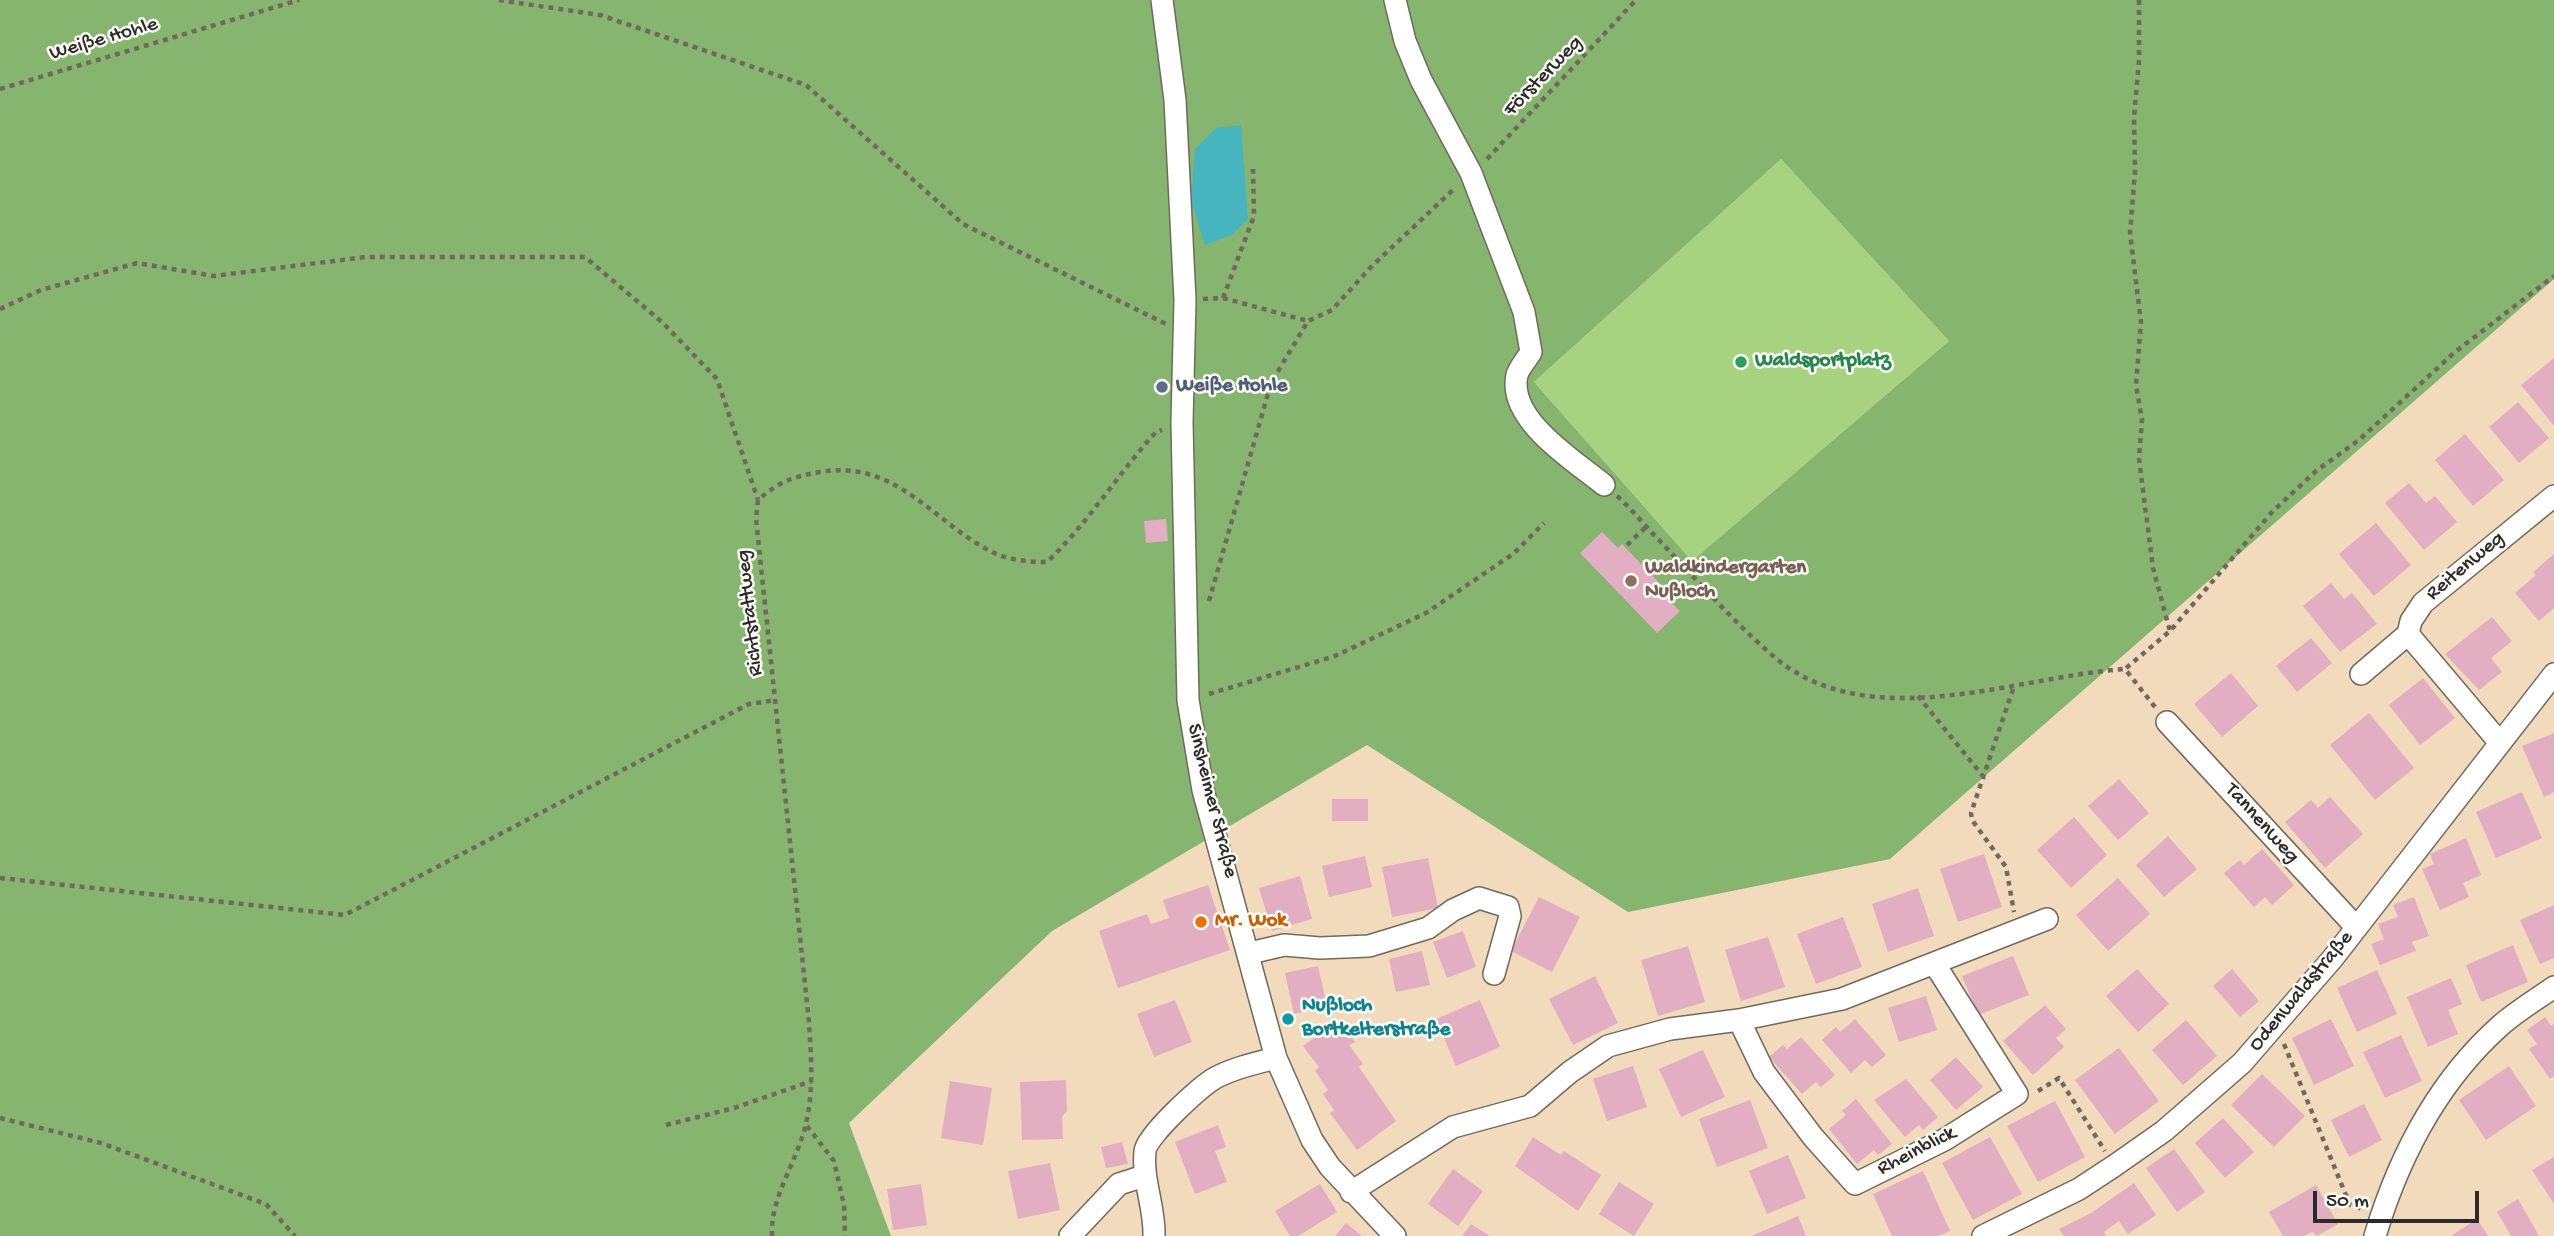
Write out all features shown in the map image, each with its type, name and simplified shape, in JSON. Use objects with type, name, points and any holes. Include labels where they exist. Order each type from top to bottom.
[{"type":"street","name":"Sinsheimer Straße","points":[[1162,0],[1175,100],[1185,300],[1182,422],[1188,701],[1203,790],[1250,953],[1276,1058],[1312,1140],[1351,1192],[1395,1236]]},
{"type":"street","points":[[1395,0],[1405,41],[1421,80],[1471,173],[1524,312],[1531,352],[1517,374],[1518,398],[1532,426],[1604,485]]},
{"type":"street","name":"Reitenweg","points":[[2361,674],[2408,634],[2411,621],[2423,603],[2546,503]]},
{"type":"street","points":[[2408,634],[2500,743]]},
{"type":"street","name":"Odenwaldstraße","points":[[1983,1236],[2080,1189],[2115,1166],[2164,1131],[2242,1063],[2356,927],[2554,674]]},
{"type":"street","name":"Tannenweg","points":[[2166,722],[2356,927]]},
{"type":"street","points":[[1250,953],[1284,944],[1320,948],[1369,946],[1428,928],[1453,910],[1479,898],[1508,906],[1510,916],[1494,974]]},
{"type":"street","points":[[1351,1192],[1453,1127],[1530,1106],[1570,1072],[1608,1046],[1670,1028],[1738,1020],[1842,999],[2047,919]]},
{"type":"street","name":"Rheinblick","points":[[1738,1020],[1764,1072],[1812,1137],[1855,1184],[1944,1140],[2017,1094],[1934,963]]},
{"type":"street","points":[[2375,1236],[2403,1161],[2434,1099],[2502,1025],[2554,987]]},
{"type":"street","points":[[1154,1236],[1144,1176],[1145,1146],[1174,1113],[1214,1079],[1248,1065],[1276,1058]]},
{"type":"street","points":[[1070,1236],[1119,1184],[1144,1176]]},
{"type":"path","name":"Weiße Hohle","points":[[0,89],[299,0]]},
{"type":"path","points":[[499,0],[600,15],[806,85],[963,224],[1165,324],[1184,330]]},
{"type":"path","name":"Försterweg","points":[[1308,320],[1332,310],[1371,267],[1495,152],[1636,0]]},
{"type":"path","points":[[2138,0],[2139,60],[2134,117],[2136,171],[2130,233],[2141,322],[2136,385],[2142,420],[2139,458],[2153,568],[2163,614],[2171,631]]},
{"type":"path","points":[[1223,298],[1254,216],[1253,169]]},
{"type":"path","name":"Richtstattweg","points":[[0,309],[41,290],[137,263],[214,276],[365,257],[585,257],[663,323],[717,379],[758,500],[756,519],[809,1021],[812,1081],[806,1125],[778,1199],[772,1236]]},
{"type":"path","points":[[1604,485],[1779,660],[1814,682],[1855,693],[1918,696],[2013,689],[2093,671],[2126,669],[2171,631],[2272,512],[2316,471],[2360,440],[2455,352],[2554,276]]},
{"type":"path","points":[[1185,300],[1223,298],[1308,320],[1271,383],[1206,610]]},
{"type":"path","points":[[758,500],[783,480],[799,476],[830,471],[876,474],[990,552],[1025,562],[1047,562],[1065,545],[1156,432],[1182,422]]},
{"type":"path","points":[[1188,701],[1335,656],[1426,613],[1513,554],[1544,523]]},
{"type":"path","points":[[1627,545],[1646,527]]},
{"type":"path","points":[[2126,669],[2166,722]]},
{"type":"path","points":[[2013,689],[1983,776],[1972,820],[2006,867],[2017,931]]},
{"type":"path","points":[[1918,696],[1983,776]]},
{"type":"path","points":[[0,878],[345,915],[749,704],[776,700]]},
{"type":"path","points":[[2276,1024],[2350,1205]]},
{"type":"path","points":[[2059,1078],[2115,1166]]},
{"type":"path","points":[[666,1125],[734,1108],[812,1081]]},
{"type":"path","points":[[0,1118],[101,1143],[266,1204],[295,1236]]},
{"type":"path","points":[[806,1125],[834,1161],[844,1205],[845,1236]]},
{"type":"green space","points":[[0,0],[2554,0],[2554,279],[1890,859],[1628,912],[1367,745],[1052,931],[849,1123],[891,1236],[0,1236]],"holes":[[[1781,159],[1949,341],[1692,561],[1534,382]]]},
{"type":"green space","name":"Waldsportplatz","points":[[1781,159],[1949,341],[1692,561],[1534,382]]},
{"type":"water","points":[[1241,125],[1248,219],[1232,235],[1205,245],[1191,201],[1195,149],[1216,128]]},
{"type":"building","points":[[2554,358],[2554,426],[2521,385]]},
{"type":"building","points":[[2518,402],[2549,438],[2519,463],[2489,427]]},
{"type":"building","points":[[2465,434],[2504,480],[2473,506],[2435,460]]},
{"type":"building","points":[[2409,483],[2426,503],[2435,496],[2457,522],[2424,550],[2385,503]]},
{"type":"building","points":[[1166,519],[1168,541],[1146,543],[1144,521]]},
{"type":"building","points":[[2376,523],[2411,565],[2374,596],[2339,554]]},
{"type":"building","points":[[1602,532],[1618,548],[1622,544],[1669,593],[1665,597],[1680,611],[1657,633],[1580,553]]},
{"type":"building","points":[[2554,554],[2554,608],[2539,621],[2515,593],[2536,575],[2533,572]]},
{"type":"building","points":[[2331,583],[2344,599],[2352,593],[2377,624],[2340,652],[2303,606]]},
{"type":"building","points":[[2492,617],[2512,641],[2491,658],[2502,672],[2479,690],[2445,654]]},
{"type":"building","points":[[2311,638],[2332,663],[2297,692],[2276,666]]},
{"type":"building","points":[[2231,673],[2258,706],[2222,737],[2194,704]]},
{"type":"building","points":[[2423,678],[2455,718],[2420,745],[2389,705]]},
{"type":"building","points":[[2369,713],[2414,768],[2375,800],[2330,745]]},
{"type":"building","points":[[2554,733],[2554,792],[2544,797],[2522,746]]},
{"type":"building","points":[[2119,779],[2149,813],[2118,840],[2088,806]]},
{"type":"building","points":[[2522,792],[2542,838],[2496,858],[2476,812]]},
{"type":"building","points":[[2330,797],[2363,834],[2325,868],[2285,822],[2311,800],[2318,808]]},
{"type":"building","points":[[1332,799],[1368,799],[1368,821],[1332,821]]},
{"type":"building","points":[[2074,817],[2107,855],[2071,888],[2037,850]]},
{"type":"building","points":[[2168,836],[2197,869],[2164,897],[2136,865]]},
{"type":"building","points":[[2466,838],[2481,875],[2463,883],[2469,897],[2440,910],[2422,869],[2434,864],[2430,854]]},
{"type":"building","points":[[2262,849],[2294,885],[2272,905],[2265,897],[2254,907],[2224,873],[2240,860],[2244,865]]},
{"type":"building","points":[[1984,854],[2002,907],[1958,922],[1940,869]]},
{"type":"building","points":[[1365,856],[1372,887],[1329,897],[1322,866]]},
{"type":"building","points":[[1428,858],[1438,908],[1392,917],[1382,867]]},
{"type":"building","points":[[1300,876],[1312,919],[1272,931],[1259,888]]},
{"type":"building","points":[[2118,878],[2150,914],[2108,951],[2076,915]]},
{"type":"building","points":[[1208,885],[1230,950],[1118,988],[1099,931],[1147,914],[1151,924],[1169,918],[1163,900]]},
{"type":"building","points":[[1918,888],[1934,936],[1888,952],[1872,904]]},
{"type":"building","points":[[1539,897],[1580,917],[1552,972],[1511,951]]},
{"type":"building","points":[[2414,897],[2429,936],[2412,942],[2416,951],[2380,965],[2371,944],[2384,939],[2378,924],[2398,917],[2393,905]]},
{"type":"building","points":[[2554,905],[2554,958],[2540,964],[2520,920]]},
{"type":"building","points":[[1843,917],[1862,967],[1816,984],[1797,934]]},
{"type":"building","points":[[1463,931],[1476,967],[1447,978],[1433,942]]},
{"type":"building","points":[[1768,937],[1785,987],[1741,1001],[1725,950]]},
{"type":"building","points":[[2513,945],[2528,982],[2481,1002],[2466,965]]},
{"type":"building","points":[[1688,946],[1705,1002],[1658,1016],[1641,960]]},
{"type":"building","points":[[1422,951],[1430,985],[1396,992],[1389,959]]},
{"type":"building","points":[[2013,956],[2029,995],[1978,1015],[1962,976]]},
{"type":"building","points":[[1318,966],[1327,1006],[1294,1014],[1285,973]]},
{"type":"building","points":[[2137,969],[2169,1004],[2138,1032],[2106,996]]},
{"type":"building","points":[[2232,969],[2259,1001],[2240,1017],[2213,986]]},
{"type":"building","points":[[2377,970],[2397,1014],[2357,1032],[2337,988]]},
{"type":"building","points":[[1595,976],[1618,1023],[1573,1045],[1549,999]]},
{"type":"building","points":[[2451,978],[2462,1004],[2448,1010],[2458,1034],[2428,1047],[2407,997]]},
{"type":"building","points":[[1926,996],[1937,1030],[1899,1042],[1888,1008]]},
{"type":"building","points":[[1175,1000],[1192,1042],[1154,1057],[1137,1014]]},
{"type":"building","points":[[1480,1000],[1500,1047],[1456,1066],[1436,1019]]},
{"type":"building","points":[[2045,1005],[2066,1029],[2056,1038],[2064,1047],[2033,1075],[2003,1041]]},
{"type":"building","name":"Nußloch Bortkelterstraße","points":[[1290,1013],[1294,1023],[1287,1026],[1283,1015]]},
{"type":"building","points":[[2545,1017],[2551,1026],[2554,1024],[2554,1076],[2550,1079],[2529,1049],[2537,1044],[2527,1030]]},
{"type":"building","points":[[1855,1019],[1886,1055],[1872,1067],[1865,1060],[1851,1073],[1822,1040],[1836,1027],[1840,1032]]},
{"type":"building","points":[[2331,1019],[2354,1066],[2314,1085],[2292,1038]]},
{"type":"building","points":[[1339,1020],[1355,1042],[1349,1045],[1363,1064],[1359,1067],[1396,1121],[1357,1150],[1330,1113],[1334,1110],[1323,1094],[1328,1090],[1315,1071],[1319,1067],[1303,1046]]},
{"type":"building","points":[[2186,1020],[2217,1056],[2183,1085],[2152,1050]]},
{"type":"building","points":[[2401,1035],[2422,1081],[2385,1098],[2363,1052]]},
{"type":"building","points":[[1801,1037],[1835,1075],[1821,1087],[1816,1082],[1802,1094],[1769,1057],[1783,1045],[1787,1049]]},
{"type":"building","points":[[2119,1048],[2159,1101],[2115,1134],[2075,1080]]},
{"type":"building","points":[[1703,1050],[1725,1097],[1681,1117],[1659,1069]]},
{"type":"building","points":[[1956,1057],[1983,1087],[1956,1110],[1930,1080]]},
{"type":"building","points":[[1633,1066],[1647,1107],[1607,1121],[1593,1079]]},
{"type":"building","points":[[2509,1066],[2536,1106],[2486,1140],[2459,1100]]},
{"type":"building","points":[[2262,1074],[2305,1116],[2274,1147],[2231,1105]]},
{"type":"building","points":[[1906,1079],[1938,1117],[1923,1130],[1919,1125],[1905,1137],[1874,1100]]},
{"type":"building","points":[[1066,1080],[1067,1111],[1062,1117],[1063,1139],[1022,1140],[1020,1082]]},
{"type":"building","points":[[950,1081],[992,1088],[983,1145],[941,1138]]},
{"type":"building","points":[[1856,1099],[1892,1144],[1878,1155],[1874,1150],[1857,1164],[1829,1129],[1846,1115],[1842,1111]]},
{"type":"building","points":[[1750,1100],[1768,1148],[1717,1167],[1699,1119]]},
{"type":"building","points":[[2055,1101],[2085,1157],[2038,1182],[2007,1126]]},
{"type":"building","points":[[2364,1104],[2382,1140],[2349,1157],[2331,1120]]},
{"type":"building","points":[[2223,1118],[2254,1152],[2225,1178],[2195,1143]]},
{"type":"building","points":[[1218,1125],[1226,1147],[1215,1151],[1227,1182],[1195,1194],[1175,1142]]},
{"type":"building","points":[[1533,1137],[1561,1155],[1564,1151],[1601,1175],[1578,1211],[1515,1166]]},
{"type":"building","points":[[1990,1137],[2022,1194],[1973,1220],[1942,1163]]},
{"type":"building","points":[[1122,1142],[1128,1164],[1106,1168],[1101,1147]]},
{"type":"building","points":[[2174,1149],[2205,1192],[2177,1212],[2146,1168]]},
{"type":"building","points":[[1788,1155],[1806,1198],[1767,1214],[1749,1171]]},
{"type":"building","points":[[2554,1157],[2554,1204],[2532,1170]]},
{"type":"building","points":[[1050,1163],[1060,1210],[1018,1219],[1008,1171]]},
{"type":"building","points":[[1453,1169],[1483,1191],[1458,1226],[1428,1204]]},
{"type":"building","points":[[1923,1171],[1950,1231],[1938,1236],[1892,1236],[1873,1194]]},
{"type":"building","points":[[1619,1182],[1654,1204],[1634,1236],[1599,1214]]},
{"type":"building","points":[[2134,1183],[2156,1215],[2128,1234],[2119,1221],[2104,1232],[2106,1236],[2064,1236],[2059,1229],[2091,1213]]},
{"type":"building","points":[[921,1184],[927,1225],[893,1230],[887,1189]]},
{"type":"building","points":[[1320,1184],[1337,1212],[1298,1236],[1290,1236],[1275,1211]]},
{"type":"building","points":[[2316,1185],[2338,1224],[2317,1236],[2312,1232],[2304,1236],[2283,1236],[2269,1212]]},
{"type":"building","points":[[2518,1199],[2539,1236],[2511,1236],[2497,1212]]},
{"type":"building","points":[[1798,1216],[1806,1236],[1751,1236]]},
{"type":"building","points":[[2477,1219],[2488,1236],[2451,1236]]},
{"type":"building","points":[[1346,1223],[1362,1236],[1335,1236]]},
{"type":"building","points":[[1471,1224],[1490,1236],[1462,1236]]},
{"type":"place","name":"Waldsportplatz","points":[[1741,362]]},
{"type":"place","name":"Weiße Hohle","points":[[1162,387]]},
{"type":"place","name":"Waldkindergarten Nußloch","points":[[1631,581]]},
{"type":"place","name":"Mr. Wok","points":[[1201,922]]},
{"type":"place","name":"Nußloch Bortkelterstraße","points":[[1288,1019]]}]
